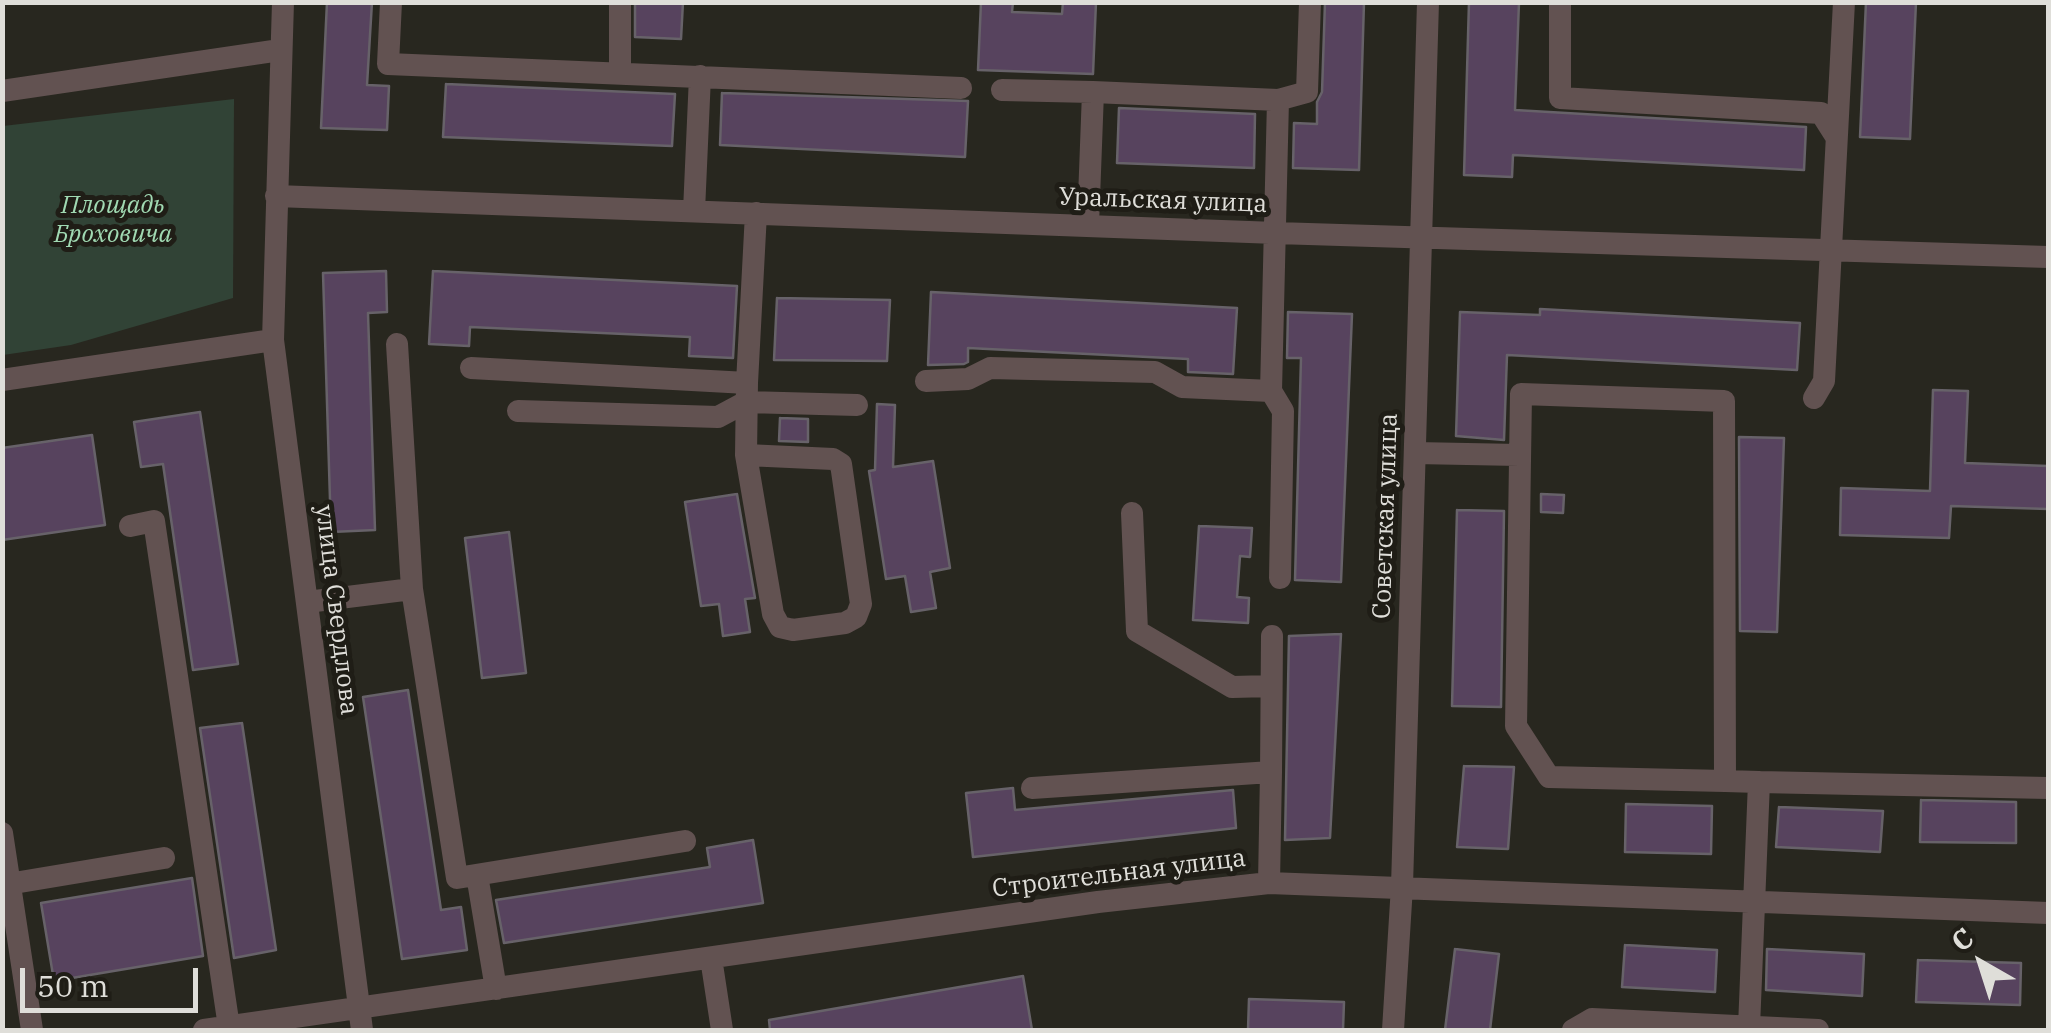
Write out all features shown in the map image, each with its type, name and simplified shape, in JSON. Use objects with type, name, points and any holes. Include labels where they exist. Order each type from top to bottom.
[{"type":"street","name":"улица Свердлова","points":[[283,2],[273,340],[361,1019]]},
{"type":"street","points":[[391,2],[388,64],[961,88]]},
{"type":"street","points":[[620,2],[620,72]]},
{"type":"street","points":[[1002,90],[1278,100],[1307,92],[1310,2]]},
{"type":"street","name":"Советская улица","points":[[1394,1030],[1402,886],[1428,2]]},
{"type":"street","points":[[1560,2],[1560,98],[1821,113],[1835,135]]},
{"type":"street","points":[[1814,398],[1824,381],[1844,2]]},
{"type":"street","points":[[2,90],[280,50]]},
{"type":"street","points":[[694,211],[700,76]]},
{"type":"street","points":[[1088,225],[1093,92]]},
{"type":"street","points":[[1278,100],[1271,391],[1283,411],[1280,578]]},
{"type":"street","name":"Уральская улица","points":[[276,196],[2048,257]]},
{"type":"street","points":[[746,456],[833,459],[841,464],[861,604],[856,617],[845,623],[793,630],[780,627],[773,614],[746,456],[756,213]]},
{"type":"street","points":[[2,380],[273,340]]},
{"type":"street","points":[[397,344],[412,589],[457,878],[685,841]]},
{"type":"street","points":[[471,368],[857,405]]},
{"type":"street","points":[[926,380],[968,380],[990,368],[1155,372],[1182,387],[1271,391]]},
{"type":"street","points":[[518,411],[718,417],[747,392]]},
{"type":"street","points":[[1725,782],[1724,401],[1521,394],[1516,726],[1549,777],[1725,782],[2048,788]]},
{"type":"street","points":[[1415,452],[1519,456]]},
{"type":"street","points":[[1132,513],[1137,631],[1232,686],[1271,686]]},
{"type":"street","points":[[130,526],[154,521],[229,1027]]},
{"type":"street","points":[[307,602],[412,589]]},
{"type":"street","points":[[1269,883],[1272,636]]},
{"type":"street","points":[[1032,788],[1271,772]]},
{"type":"street","points":[[1749,1027],[1759,782]]},
{"type":"street","points":[[2,833],[6,885],[32,1030]]},
{"type":"street","points":[[6,885],[164,858]]},
{"type":"street","points":[[477,874],[496,989]]},
{"type":"street","name":"Строительная улица","points":[[204,1030],[361,1019],[496,989],[1098,902],[1269,883],[2048,913]]},
{"type":"street","points":[[711,958],[722,1030]]},
{"type":"street","points":[[1572,1030],[1592,1019],[1818,1030]]},
{"type":"green space","name":"Площадь Броховича","points":[[234,99],[233,298],[71,345],[3,355],[3,126]]},
{"type":"building","points":[[327,2],[372,2],[367,85],[389,86],[387,130],[321,128]]},
{"type":"building","points":[[635,2],[683,2],[681,39],[635,37]]},
{"type":"building","points":[[981,2],[1013,2],[1012,12],[1062,14],[1063,2],[1096,2],[1093,74],[978,70]]},
{"type":"building","points":[[1325,2],[1364,2],[1359,170],[1293,168],[1294,123],[1317,124]]},
{"type":"building","points":[[1469,2],[1519,2],[1515,110],[1806,127],[1804,170],[1513,155],[1512,177],[1464,175]]},
{"type":"building","points":[[1866,2],[1916,2],[1910,139],[1860,137]]},
{"type":"building","points":[[446,84],[675,94],[672,146],[443,137]]},
{"type":"building","points":[[722,93],[968,101],[965,157],[720,145]]},
{"type":"building","points":[[1119,108],[1255,114],[1254,168],[1117,163]]},
{"type":"building","points":[[386,271],[387,312],[368,313],[375,530],[331,532],[323,273]]},
{"type":"building","points":[[433,271],[737,286],[733,358],[689,356],[690,337],[470,327],[469,346],[429,344]]},
{"type":"building","points":[[931,292],[1237,308],[1233,374],[1188,372],[1188,359],[968,348],[968,362],[964,364],[928,365]]},
{"type":"building","points":[[777,298],[890,300],[887,361],[774,360]]},
{"type":"building","points":[[1540,309],[1800,323],[1797,370],[1507,355],[1504,440],[1456,436],[1460,312],[1540,315]]},
{"type":"building","points":[[1288,312],[1352,314],[1341,582],[1295,580],[1301,358],[1287,358]]},
{"type":"building","points":[[1933,390],[1968,391],[1965,463],[2048,466],[2048,509],[1951,506],[1949,538],[1840,535],[1841,488],[1930,491]]},
{"type":"building","points":[[877,404],[895,405],[893,467],[933,461],[950,568],[930,572],[936,608],[911,612],[905,576],[886,579],[869,471],[875,470]]},
{"type":"building","points":[[200,412],[238,664],[193,670],[163,464],[141,467],[134,422]]},
{"type":"building","points":[[780,418],[808,419],[808,442],[779,441]]},
{"type":"building","points":[[92,435],[105,525],[2,540],[2,448]]},
{"type":"building","points":[[1739,437],[1784,438],[1777,632],[1740,631]]},
{"type":"building","points":[[737,494],[755,598],[745,599],[750,632],[723,636],[719,604],[701,606],[685,502]]},
{"type":"building","points":[[1541,494],[1564,495],[1563,513],[1541,512]]},
{"type":"building","points":[[1457,510],[1504,511],[1501,707],[1452,706]]},
{"type":"building","points":[[1199,526],[1252,528],[1250,557],[1240,556],[1237,597],[1249,598],[1248,623],[1193,620]]},
{"type":"building","points":[[509,532],[526,673],[482,678],[465,538]]},
{"type":"building","points":[[1341,634],[1330,838],[1285,840],[1289,636]]},
{"type":"building","points":[[408,690],[441,910],[461,907],[467,950],[402,959],[363,697]]},
{"type":"building","points":[[242,723],[276,950],[234,958],[200,728]]},
{"type":"building","points":[[1464,766],[1514,767],[1508,849],[1457,847]]},
{"type":"building","points":[[1013,788],[1015,810],[1233,790],[1236,828],[973,857],[966,793]]},
{"type":"building","points":[[1921,800],[2016,802],[2016,843],[1920,842]]},
{"type":"building","points":[[1626,804],[1712,806],[1711,854],[1625,852]]},
{"type":"building","points":[[1779,807],[1883,811],[1880,852],[1776,847]]},
{"type":"building","points":[[753,840],[763,903],[504,943],[496,900],[710,867],[707,848]]},
{"type":"building","points":[[192,878],[203,956],[54,981],[41,903]]},
{"type":"building","points":[[1625,945],[1717,950],[1715,992],[1622,987]]},
{"type":"building","points":[[1455,949],[1499,954],[1490,1030],[1445,1030]]},
{"type":"building","points":[[1767,949],[1864,954],[1862,996],[1766,990]]},
{"type":"building","points":[[1918,960],[2021,963],[2020,1005],[1916,1002]]},
{"type":"building","points":[[1023,976],[1032,1030],[770,1030],[769,1020]]},
{"type":"building","points":[[1249,999],[1344,1002],[1343,1030],[1248,1030]]}]
